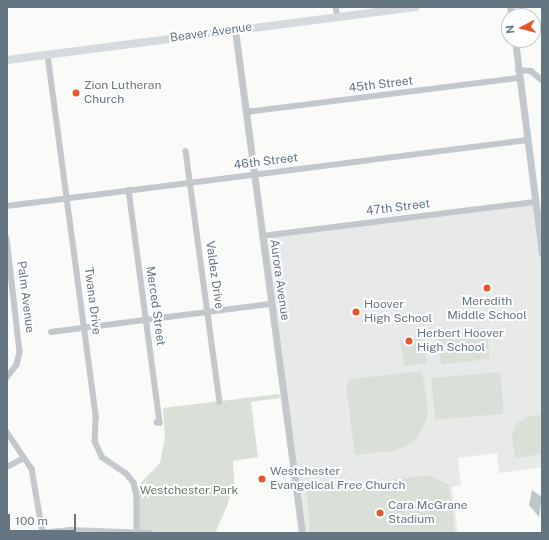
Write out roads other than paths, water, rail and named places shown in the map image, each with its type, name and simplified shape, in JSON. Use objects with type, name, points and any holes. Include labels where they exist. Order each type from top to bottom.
[{"type":"main road","name":"Beaver Avenue","points":[[7,60],[416,7]]},
{"type":"street","points":[[336,7],[338,17]]},
{"type":"street","name":"Aurora Avenue","points":[[235,30],[302,533]]},
{"type":"street","points":[[516,48],[542,253]]},
{"type":"street","name":"Twana Drive","points":[[48,55],[96,417],[96,447],[106,462],[126,473],[134,483],[137,497],[137,533]]},
{"type":"street","points":[[518,70],[531,71],[542,80]]},
{"type":"street","name":"45th Street","points":[[246,112],[520,78]]},
{"type":"street","name":"46th Street","points":[[7,206],[528,140]]},
{"type":"street","name":"Valdez Drive","points":[[186,151],[220,402]]},
{"type":"street","name":"Merced Street","points":[[129,190],[160,423],[157,423]]},
{"type":"street","name":"47th Street","points":[[262,236],[535,202]]},
{"type":"street","name":"Palm Avenue","points":[[7,238],[20,352],[17,364],[7,378]]},
{"type":"street","points":[[50,332],[271,304]]},
{"type":"street","points":[[7,432],[32,469],[36,483],[41,533],[150,533]]},
{"type":"street","points":[[7,467],[24,458]]},
{"type":"place","name":"Zion Lutheran Church","points":[[76,93]]},
{"type":"place","name":"Meredith Middle School","points":[[487,288]]},
{"type":"place","name":"Hoover High School","points":[[356,312]]},
{"type":"place","name":"Herbert Hoover High School","points":[[409,341]]},
{"type":"place","name":"Westchester Evangelical Free Church","points":[[262,479]]},
{"type":"place","name":"Cara McGrane Stadium","points":[[380,513]]},
{"type":"park label","name":"Westchester Park","points":[[189,491]]}]
